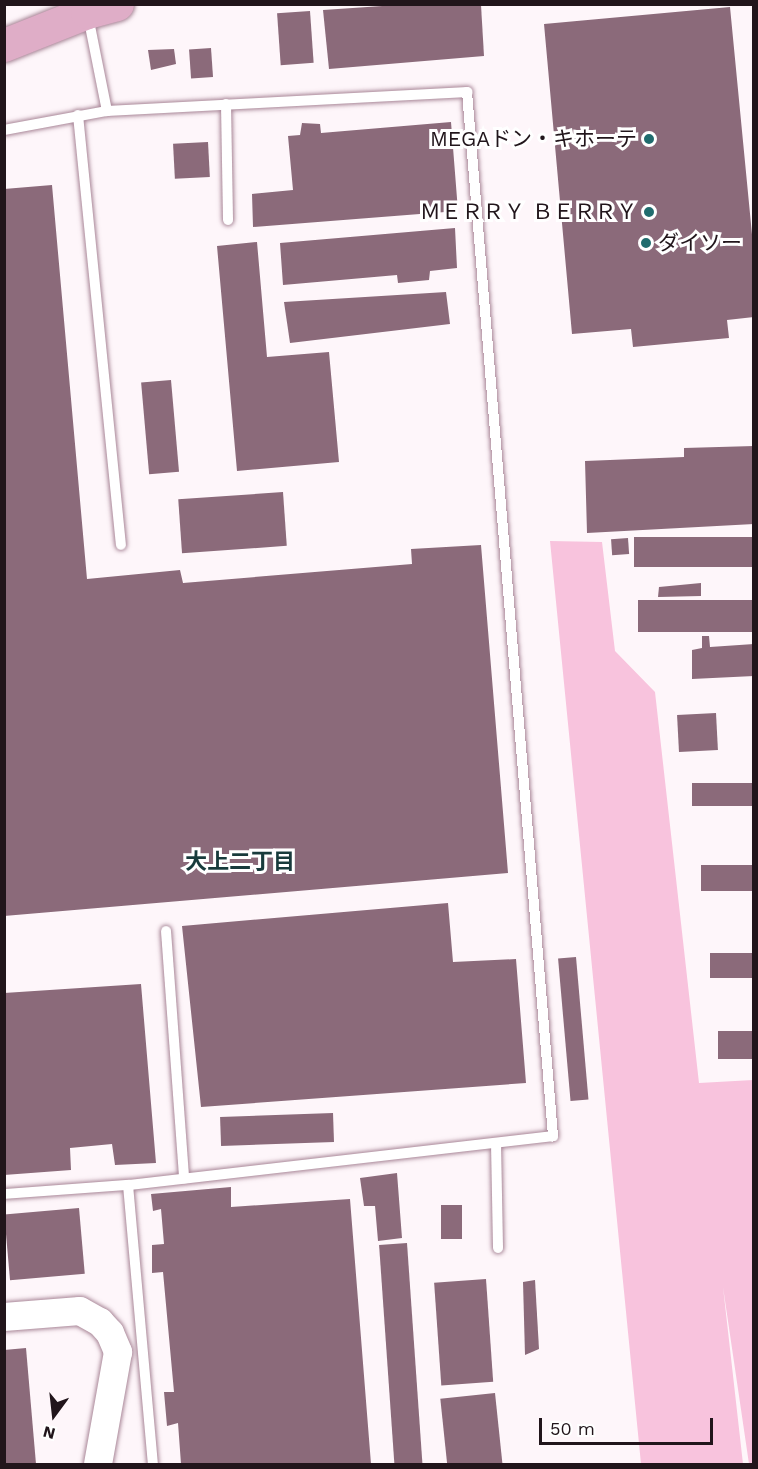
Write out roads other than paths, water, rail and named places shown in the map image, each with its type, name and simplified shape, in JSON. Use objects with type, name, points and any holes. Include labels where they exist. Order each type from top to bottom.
[{"type":"main road","points":[[4,45],[102,8]]},
{"type":"street","points":[[4,1317],[80,1311],[100,1322],[110,1333],[118,1352],[98,1464]]},
{"type":"lane","points":[[102,8],[107,111]]},
{"type":"lane","points":[[4,130],[107,111],[467,92],[553,1136],[128,1185],[4,1194]]},
{"type":"lane","points":[[226,104],[228,220]]},
{"type":"lane","points":[[78,115],[121,545]]},
{"type":"lane","points":[[166,931],[184,1178]]},
{"type":"lane","points":[[496,1143],[498,1248]]},
{"type":"lane","points":[[128,1185],[153,1464]]},
{"type":"place","name":"MEGAドン・キホーテ","points":[[649,139]]},
{"type":"place","name":"ＭＥＲＲＹ ＢＥＲＲＹ","points":[[649,212]]},
{"type":"place","name":"ダイソー","points":[[646,243]]},
{"type":"district","name":"大上二丁目","points":[[240,862]]}]
